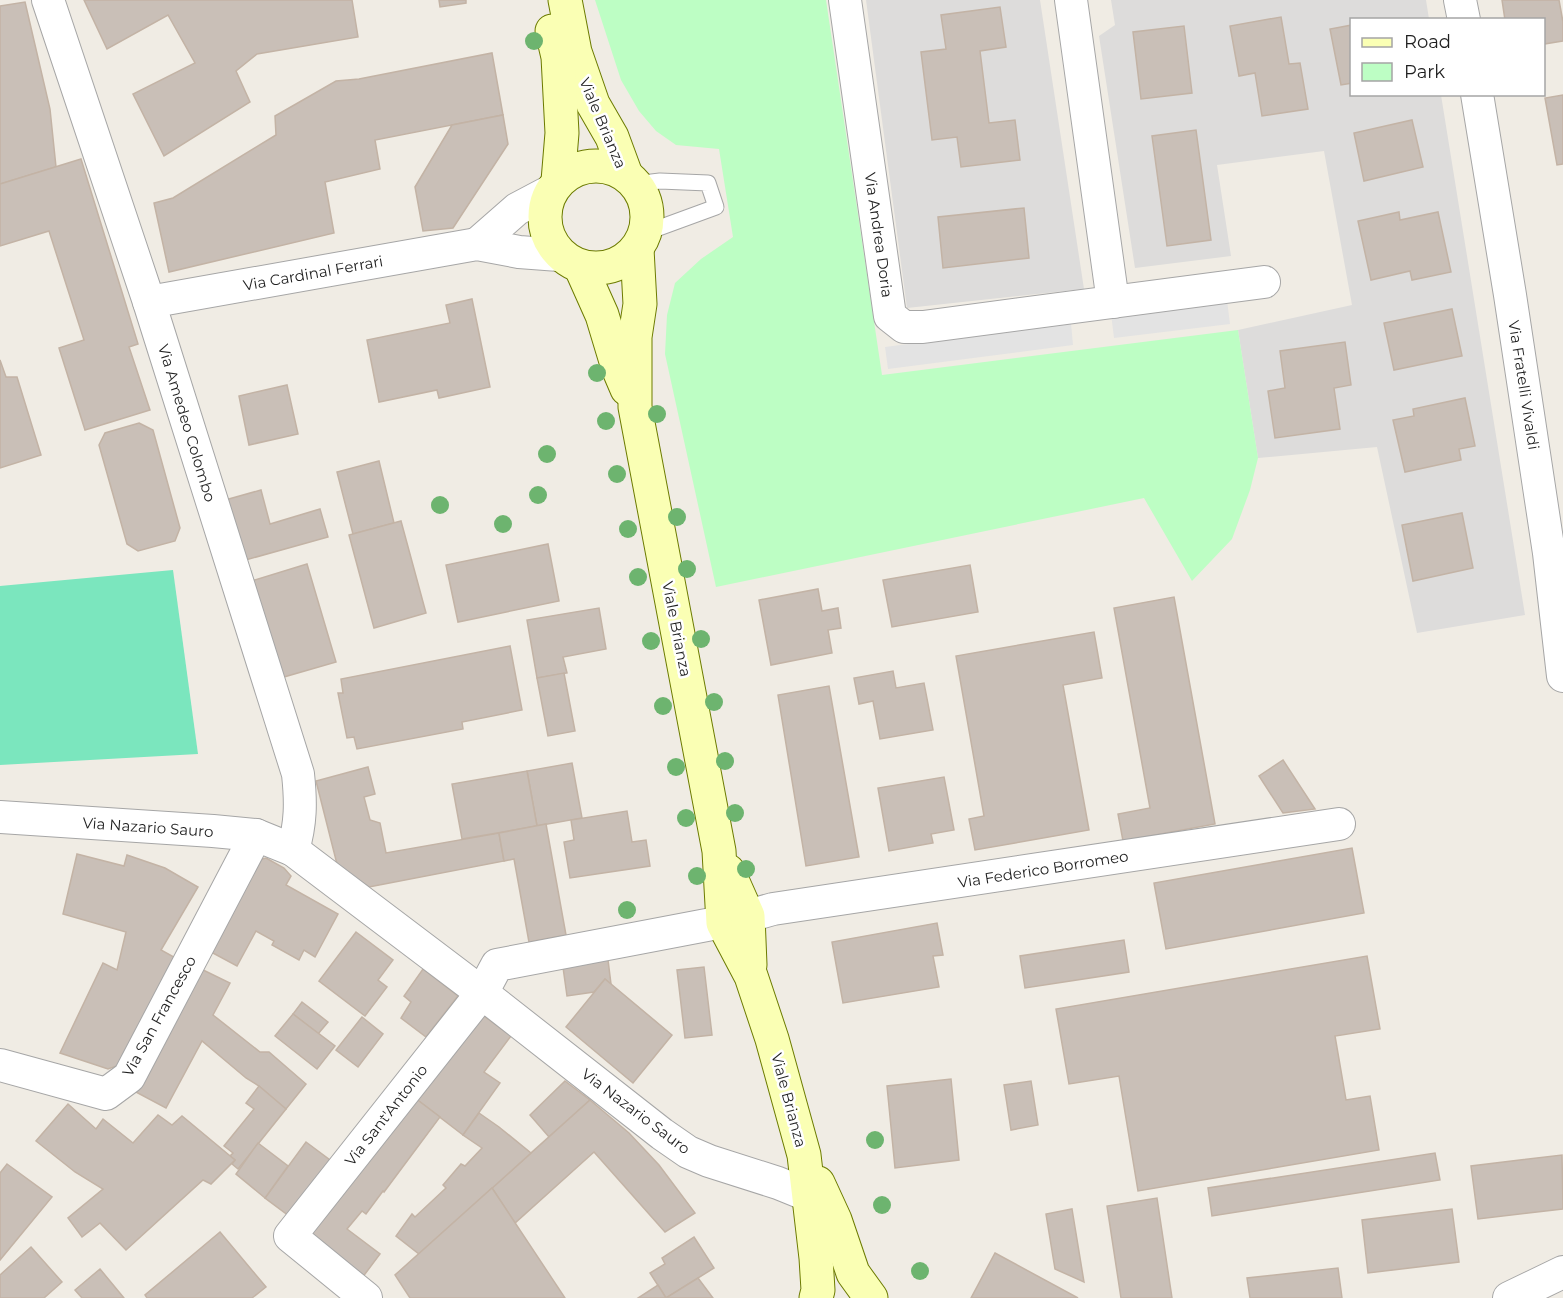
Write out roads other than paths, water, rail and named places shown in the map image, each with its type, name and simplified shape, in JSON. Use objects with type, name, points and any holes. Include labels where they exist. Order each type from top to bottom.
[{"type":"main road","name":"Viale Brianza","points":[[545,0],[558,57],[562,133],[554,186],[544,225],[570,262],[602,315],[618,368],[635,407]]},
{"type":"main road","name":"Viale Brianza","points":[[565,0],[575,51],[593,104],[612,137],[630,179],[644,198],[647,215],[641,241],[640,304],[635,337],[635,407],[719,851],[751,976],[772,1039],[804,1155],[816,1258],[818,1290],[816,1298]]},
{"type":"main road","name":"Viale Brianza","points":[[554,186],[570,172],[598,165],[613,168],[630,179]]},
{"type":"main road","points":[[570,262],[597,270],[612,267],[626,260],[641,241]]},
{"type":"main road","name":"Viale Brianza","points":[[804,1155],[835,1220],[853,1273],[871,1298]]},
{"type":"main road","name":"Viale Brianza","points":[[829,1298],[851,1294],[871,1298]]},
{"type":"street","name":"Via Amedeo Colombo","points":[[48,0],[149,302],[298,774],[301,801],[299,830],[293,850]]},
{"type":"street","name":"Via Andrea Doria","points":[[845,0],[890,316],[904,327],[923,327],[1264,282]]},
{"type":"street","points":[[1071,0],[1113,302]]},
{"type":"street","points":[[1460,0],[1464,18]]},
{"type":"street","name":"Via Fratelli Vivaldi","points":[[1477,96],[1549,553],[1563,676]]},
{"type":"street","points":[[477,244],[517,209],[554,186]]},
{"type":"street","name":"Via Cardinal Ferrari","points":[[149,302],[477,244],[570,262]]},
{"type":"street","name":"Via Nazario Sauro","points":[[0,817],[256,835],[293,850],[688,1152],[810,1196]]},
{"type":"street","name":"Via Federico Borromeo","points":[[482,993],[497,965],[736,920],[773,909],[1339,824]]},
{"type":"street","name":"Via San Francesco","points":[[0,1065],[106,1094],[129,1077],[256,835]]},
{"type":"street","name":"Via Sant'Antonio","points":[[366,1298],[290,1236],[482,993]]},
{"type":"street","points":[[1509,1298],[1563,1272]]},
{"type":"lane","points":[[630,179],[708,183],[716,207],[641,241]]}]
